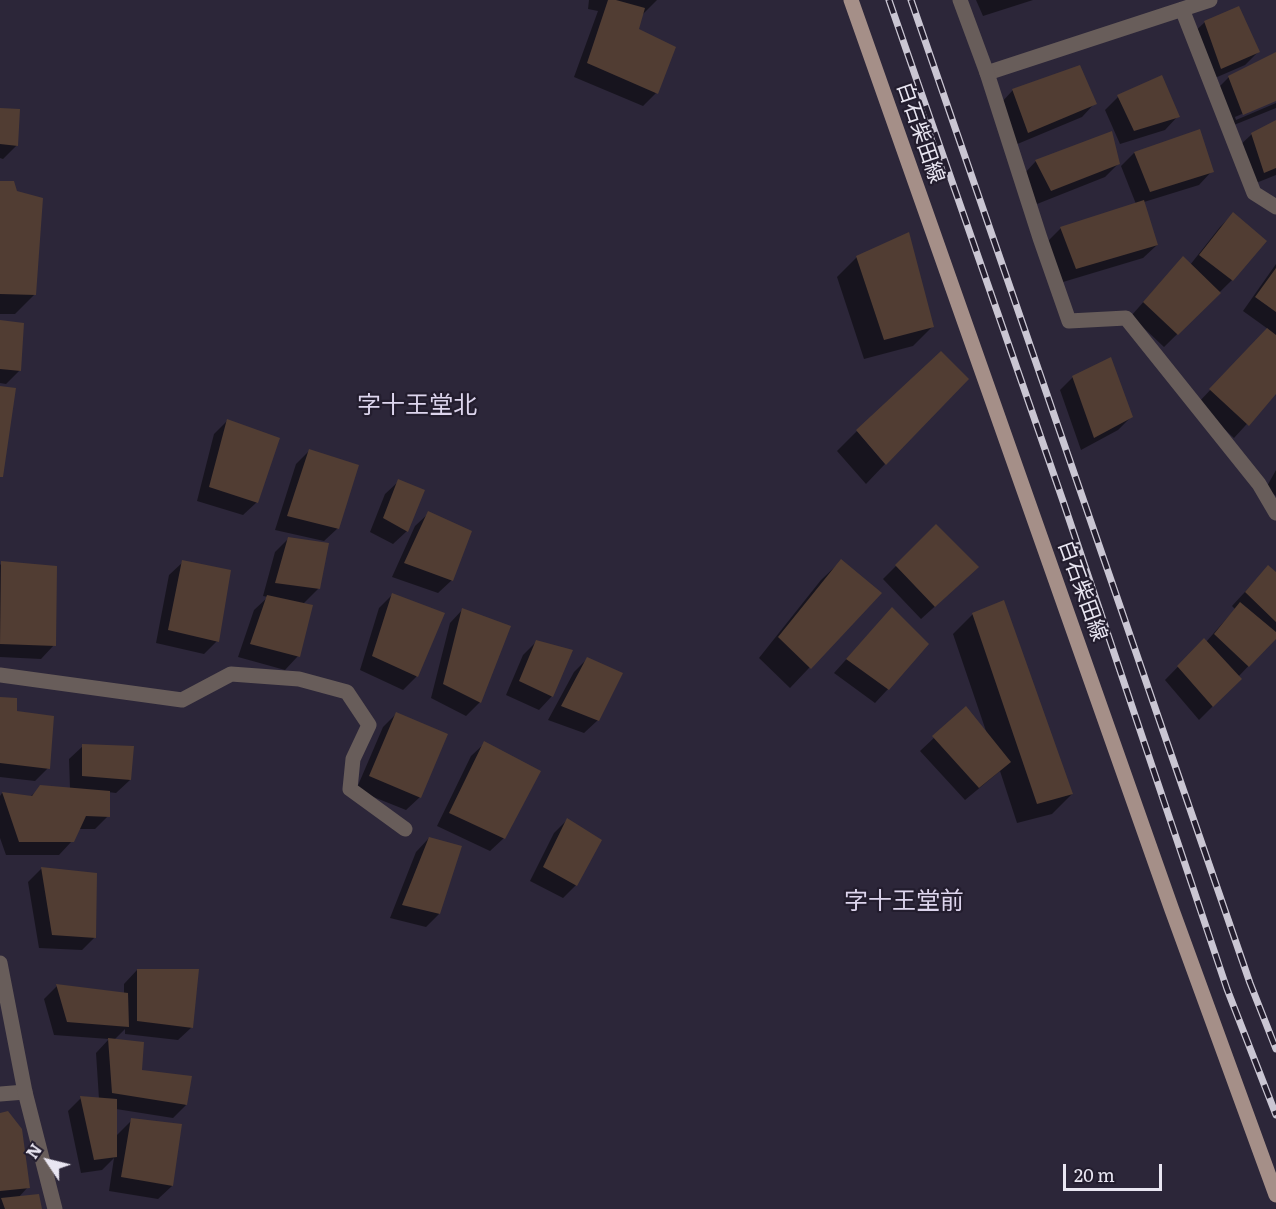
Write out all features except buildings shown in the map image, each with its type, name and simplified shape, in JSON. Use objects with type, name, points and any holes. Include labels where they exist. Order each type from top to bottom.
[{"type":"main road","name":"白石柴田線","points":[[851,0],[1164,887],[1276,1195]]},
{"type":"street","points":[[960,0],[987,73],[1040,238],[1070,321],[1126,318],[1259,484],[1276,513]]},
{"type":"street","points":[[987,73],[1210,0]]},
{"type":"street","points":[[1182,9],[1254,193],[1276,207]]},
{"type":"street","points":[[0,675],[182,700],[231,674],[299,679],[347,692],[369,725],[353,759],[350,789],[405,829]]},
{"type":"street","points":[[0,963],[25,1092],[55,1209]]},
{"type":"street","points":[[0,1094],[25,1092]]},
{"type":"railway","points":[[889,0],[1063,501],[1227,989],[1276,1115]]},
{"type":"railway","points":[[911,0],[1250,983],[1276,1049]]},
{"type":"district","name":"字十王堂北","points":[[417,406]]},
{"type":"district","name":"字十王堂前","points":[[904,902]]}]
